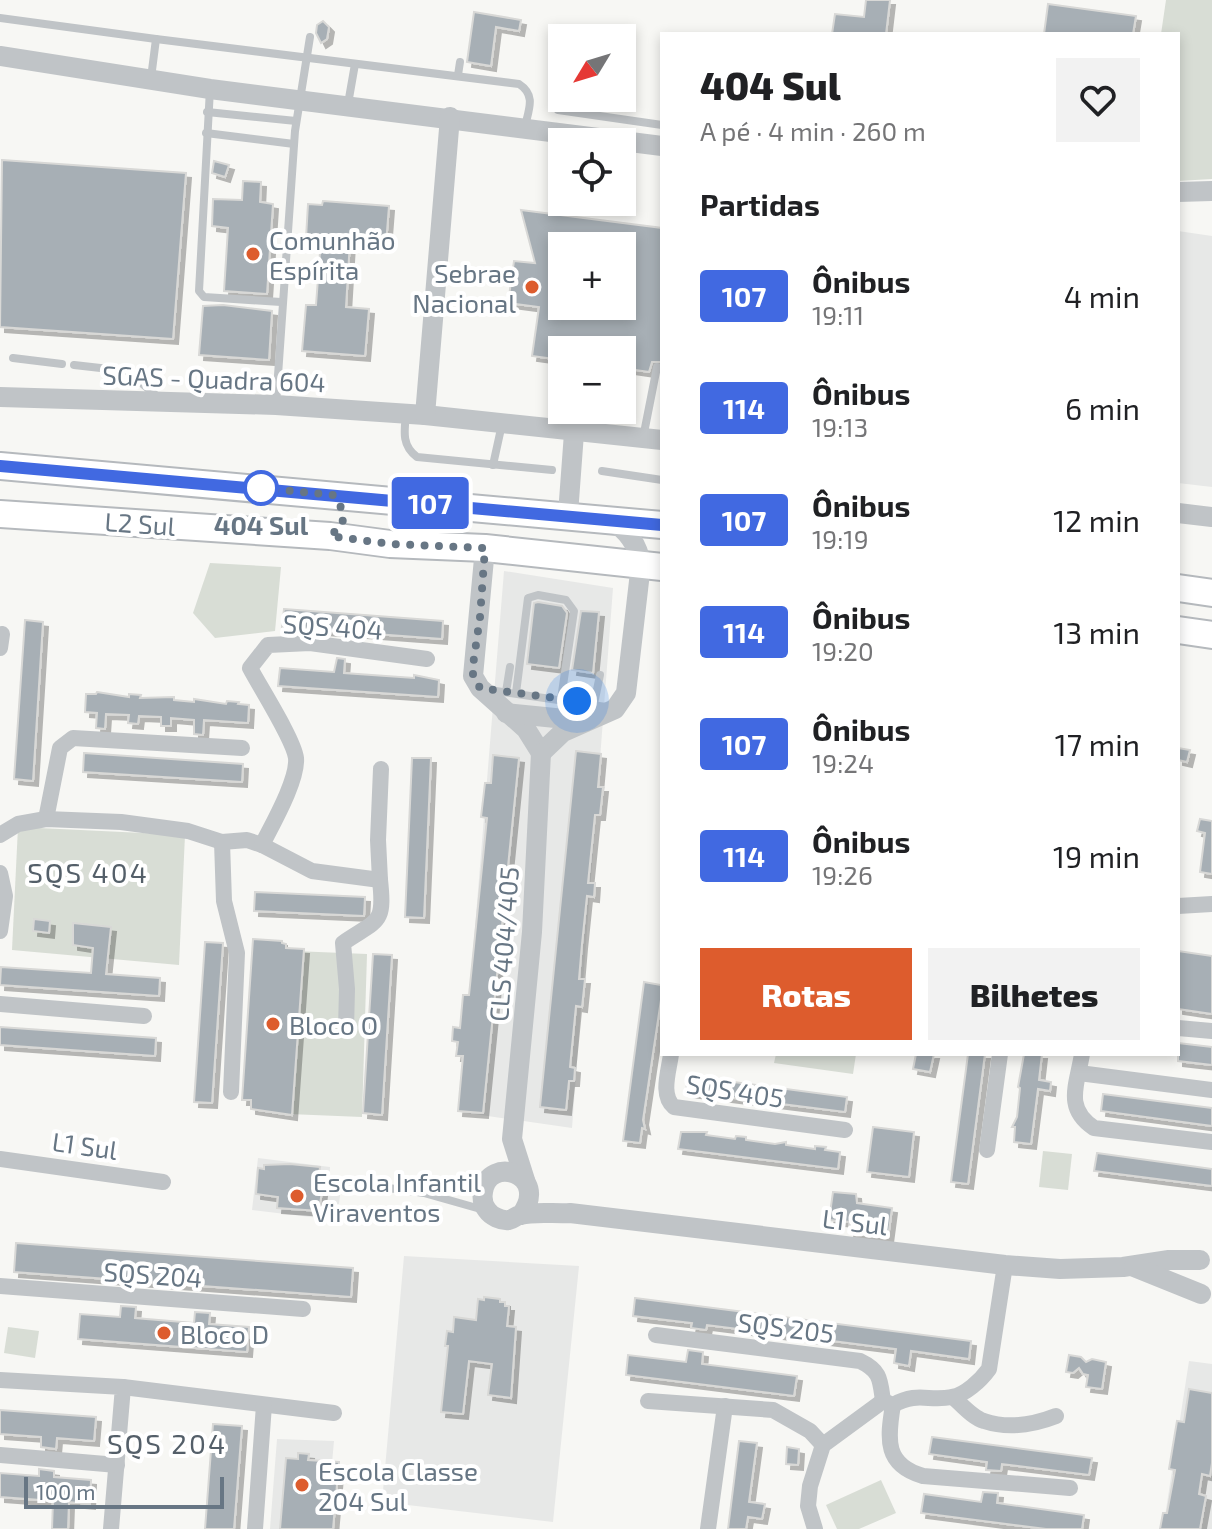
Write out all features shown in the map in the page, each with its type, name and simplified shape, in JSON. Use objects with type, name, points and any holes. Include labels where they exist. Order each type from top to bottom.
[{"type":"main road","name":"L2 Sul","points":[[0,466],[568,514],[660,525]]},
{"type":"main road","points":[[330,536],[343,523],[344,516],[333,495]]},
{"type":"main road","points":[[384,498],[369,509],[366,524],[376,536],[390,544]]},
{"type":"main road","name":"L2 Sul","points":[[0,514],[330,536],[390,544],[485,548],[651,566]]},
{"type":"main road","points":[[1180,588],[1212,593]]},
{"type":"main road","points":[[1180,630],[1212,635]]},
{"type":"street","points":[[0,56],[210,89],[302,98],[660,146]]},
{"type":"street","points":[[416,415],[450,117]]},
{"type":"street","points":[[1180,192],[1212,191]]},
{"type":"street","name":"SGAS - Quadra 604","points":[[0,397],[276,405],[416,415],[652,440]]},
{"type":"street","points":[[568,514],[574,433]]},
{"type":"street","points":[[1180,513],[1212,517]]},
{"type":"street","points":[[509,699],[541,753],[563,732],[626,693],[651,566],[632,538],[610,519]]},
{"type":"street","points":[[485,548],[473,665],[473,676],[480,688],[509,699],[598,711]]},
{"type":"street","name":"SQS 404","points":[[262,845],[288,791],[296,758],[250,668],[268,645],[310,643],[427,659]]},
{"type":"street","points":[[46,819],[60,748],[73,738],[242,748]]},
{"type":"street","name":"CLS 404/405","points":[[528,1186],[512,1139],[532,932],[541,753]]},
{"type":"street","points":[[346,1029],[343,943],[376,921],[383,908],[378,840],[381,769]]},
{"type":"street","points":[[0,835],[18,824],[46,819],[121,822],[188,831],[222,842],[247,840],[312,871],[380,880]]},
{"type":"street","points":[[222,842],[224,901],[237,953],[231,1092]]},
{"type":"street","points":[[0,873],[5,896],[0,931]]},
{"type":"street","points":[[1180,906],[1212,904]]},
{"type":"street","points":[[0,1004],[144,1016]]},
{"type":"street","points":[[1180,1028],[1212,1031]]},
{"type":"street","name":"SQS 405","points":[[671,1056],[666,1094],[667,1101],[674,1107],[845,1130]]},
{"type":"street","points":[[987,1150],[1000,1056]]},
{"type":"street","points":[[1082,1056],[1075,1097],[1076,1113],[1094,1128],[1212,1142]]},
{"type":"street","points":[[1079,1073],[1212,1090]]},
{"type":"street","name":"CLS 404/405","points":[[487,1181],[512,1139]]},
{"type":"street","name":"L1 Sul","points":[[0,1159],[163,1182]]},
{"type":"street","points":[[502,1171],[515,1173],[528,1186],[529,1204],[521,1215],[510,1220],[497,1218],[487,1211],[482,1199],[487,1181],[502,1171]]},
{"type":"street","name":"L1 Sul","points":[[528,1186],[570,1213]]},
{"type":"street","name":"L1 Sul","points":[[521,1215],[570,1213],[1060,1269],[1134,1267],[1206,1257]]},
{"type":"street","points":[[1206,1257],[1189,1273],[1190,1279],[1206,1299]]},
{"type":"street","points":[[815,1529],[808,1506],[810,1486],[823,1445],[888,1403],[919,1396],[953,1397],[981,1379],[989,1369],[1005,1265]]},
{"type":"street","name":"L1 Sul","points":[[1134,1267],[1206,1299]]},
{"type":"street","name":"SQS 204","points":[[0,1286],[303,1309]]},
{"type":"street","name":"SQS 205","points":[[656,1335],[860,1361],[873,1367],[880,1379],[888,1403],[891,1451],[908,1472],[923,1476],[1070,1488]]},
{"type":"street","points":[[0,1380],[123,1387],[334,1413]]},
{"type":"street","points":[[111,1529],[123,1387]]},
{"type":"street","points":[[953,1397],[982,1421],[1021,1426],[1056,1416]]},
{"type":"street","points":[[648,1401],[773,1410],[810,1431],[823,1445]]},
{"type":"street","points":[[255,1529],[264,1405]]},
{"type":"street","points":[[708,1529],[725,1406]]},
{"type":"street","points":[[0,1455],[117,1465]]},
{"type":"lane","points":[[0,18],[519,84],[527,89],[531,97],[525,127]]},
{"type":"lane","points":[[276,405],[296,121],[310,37]]},
{"type":"lane","points":[[151,79],[156,39]]},
{"type":"lane","points":[[458,75],[460,62]]},
{"type":"lane","points":[[348,104],[355,64]]},
{"type":"lane","points":[[210,89],[199,291],[204,297],[281,302]]},
{"type":"lane","points":[[207,112],[296,121]]},
{"type":"lane","points":[[572,112],[660,125]]},
{"type":"lane","points":[[206,133],[294,144]]},
{"type":"lane","points":[[13,358],[62,364]]},
{"type":"lane","points":[[74,365],[127,371],[162,400]]},
{"type":"lane","points":[[652,440],[657,367]]},
{"type":"lane","points":[[416,415],[404,436],[409,450],[417,457],[552,470]]},
{"type":"lane","points":[[493,465],[502,424]]},
{"type":"lane","points":[[602,471],[660,480]]},
{"type":"lane","points":[[509,699],[528,598],[538,595],[566,600],[574,611],[561,699]]},
{"type":"lane","points":[[509,699],[510,667]]},
{"type":"lane","points":[[509,699],[561,699],[598,711],[600,675]]},
{"type":"lane","points":[[424,1193],[487,1181]]},
{"type":"lane","points":[[360,1184],[424,1193],[487,1211]]},
{"type":"shaded area","points":[[1166,0],[1212,0],[1212,179],[1180,181],[1180,32],[1161,32]]},
{"type":"shaded area","points":[[1180,231],[1212,236],[1212,487],[1180,483]]},
{"type":"shaded area","points":[[210,563],[281,567],[275,631],[215,638],[193,613]]},
{"type":"shaded area","points":[[504,571],[613,588],[572,1128],[460,1112]]},
{"type":"shaded area","points":[[18,827],[185,835],[179,965],[12,950]]},
{"type":"shaded area","points":[[294,951],[367,954],[362,1117],[289,1114]]},
{"type":"shaded area","points":[[776,1056],[856,1056],[853,1074],[774,1063]]},
{"type":"shaded area","points":[[1043,1151],[1072,1154],[1068,1190],[1039,1187]]},
{"type":"shaded area","name":"Escola Infantil Viraventos","points":[[258,1158],[330,1167],[329,1185],[341,1187],[339,1204],[329,1203],[327,1219],[252,1210]]},
{"type":"shaded area","points":[[404,1256],[579,1266],[553,1522],[382,1502]]},
{"type":"shaded area","points":[[8,1327],[39,1331],[35,1358],[4,1353]]},
{"type":"shaded area","points":[[1189,1361],[1212,1364],[1212,1529],[1163,1529]]},
{"type":"shaded area","name":"Escola Classe 204 Sul","points":[[277,1439],[334,1441],[326,1529],[270,1529]]},
{"type":"shaded area","points":[[881,1480],[896,1513],[859,1529],[837,1529],[826,1505]]},
{"type":"building","points":[[866,0],[890,0],[886,32],[832,32],[835,14],[864,17]]},
{"type":"building","points":[[1048,4],[1136,16],[1133,32],[1044,32]]},
{"type":"building","points":[[474,12],[521,20],[519,31],[496,27],[491,66],[467,62]]},
{"type":"building","points":[[323,21],[329,27],[327,39],[321,43],[316,33],[317,25]]},
{"type":"building","points":[[2,160],[186,173],[173,339],[0,327]]},
{"type":"building","points":[[214,161],[229,165],[225,177],[212,173]]},
{"type":"building","points":[[243,181],[261,182],[260,202],[273,204],[267,294],[224,291],[228,228],[212,226],[213,199],[242,200]]},
{"type":"building","points":[[323,201],[389,206],[386,244],[350,241],[346,307],[369,309],[365,356],[302,351],[306,305],[316,305],[321,239],[306,238],[308,204],[322,205]]},
{"type":"building","name":"Sebrae Nacional","points":[[521,210],[548,213],[548,216],[660,228],[660,362],[652,362],[649,372],[636,370],[636,336],[548,336],[548,358],[532,356],[539,307],[508,303],[514,261],[535,263]]},
{"type":"building","points":[[223,305],[272,311],[269,360],[199,355],[203,306]]},
{"type":"building","points":[[534,603],[562,606],[567,613],[559,668],[527,664]]},
{"type":"building","points":[[284,609],[443,621],[442,639],[282,627]]},
{"type":"building","points":[[581,611],[599,612],[593,673],[572,670]]},
{"type":"building","points":[[25,620],[43,622],[33,781],[14,779]]},
{"type":"building","points":[[337,658],[345,659],[344,673],[414,678],[414,675],[439,680],[438,697],[278,686],[280,668],[334,672]]},
{"type":"building","points":[[97,692],[129,697],[129,694],[141,695],[140,698],[174,697],[174,700],[194,702],[194,699],[226,704],[227,701],[239,702],[249,705],[248,723],[204,720],[203,735],[194,734],[194,720],[171,718],[171,726],[161,726],[161,717],[139,716],[138,724],[128,723],[129,715],[106,714],[105,729],[96,728],[97,713],[85,712],[86,694]]},
{"type":"building","points":[[1180,748],[1190,750],[1187,762],[1180,760]]},
{"type":"building","points":[[576,751],[601,754],[598,787],[603,787],[600,815],[595,815],[588,883],[595,883],[594,897],[587,896],[579,979],[585,979],[582,1007],[576,1006],[570,1067],[575,1068],[574,1081],[569,1081],[566,1110],[540,1107]]},
{"type":"building","points":[[84,753],[243,764],[242,782],[83,772]]},
{"type":"building","points":[[493,755],[519,758],[483,1113],[458,1111],[463,1056],[456,1056],[458,1042],[452,1041],[453,1027],[460,1028],[463,995],[469,995],[487,818],[481,817],[485,783],[491,783]]},
{"type":"building","points":[[412,758],[431,758],[424,918],[405,917]]},
{"type":"building","points":[[1200,819],[1212,821],[1212,874],[1200,872],[1205,833],[1197,831]]},
{"type":"building","points":[[255,892],[365,897],[364,916],[254,911]]},
{"type":"building","points":[[34,919],[50,921],[49,933],[33,931]]},
{"type":"building","points":[[73,923],[111,927],[106,974],[160,978],[159,996],[0,985],[1,967],[91,973],[93,948],[73,945]]},
{"type":"building","name":"Bloco O","points":[[253,939],[282,941],[286,948],[304,949],[292,1115],[251,1109],[251,1100],[242,1100]]},
{"type":"building","points":[[205,942],[223,943],[212,1103],[194,1102]]},
{"type":"building","points":[[1180,951],[1212,956],[1212,1014],[1180,1009]]},
{"type":"building","points":[[373,954],[392,955],[382,1115],[363,1113]]},
{"type":"building","points":[[644,982],[660,985],[660,1007],[643,1120],[645,1129],[642,1128],[640,1143],[623,1141]]},
{"type":"building","points":[[0,1027],[156,1038],[155,1056],[0,1045]]},
{"type":"building","points":[[1180,1043],[1212,1047],[1212,1065],[1178,1061]]},
{"type":"building","points":[[916,1056],[934,1056],[930,1072],[913,1069]]},
{"type":"building","points":[[968,1056],[985,1056],[968,1184],[951,1182]]},
{"type":"building","points":[[1024,1056],[1042,1056],[1039,1080],[1051,1082],[1050,1091],[1038,1089],[1031,1144],[1014,1142],[1015,1127],[1012,1127],[1017,1117]]},
{"type":"building","points":[[688,1076],[847,1097],[845,1112],[686,1092]]},
{"type":"building","points":[[1103,1094],[1212,1108],[1212,1126],[1101,1111]]},
{"type":"building","points":[[873,1127],[914,1132],[909,1177],[867,1172]]},
{"type":"building","points":[[681,1132],[707,1132],[706,1135],[735,1139],[736,1136],[746,1137],[746,1140],[775,1144],[786,1142],[786,1145],[815,1149],[815,1146],[826,1147],[825,1150],[840,1152],[838,1169],[678,1149]]},
{"type":"building","points":[[1097,1153],[1212,1169],[1212,1186],[1094,1171]]},
{"type":"building","name":"Escola Infantil Viraventos","points":[[290,1164],[320,1167],[323,1185],[319,1211],[277,1208],[278,1197],[256,1194],[258,1168]]},
{"type":"building","points":[[833,1192],[856,1194],[857,1203],[892,1208],[888,1238],[849,1233],[850,1222],[829,1220]]},
{"type":"building","points":[[16,1243],[353,1268],[351,1297],[14,1272]]},
{"type":"building","points":[[484,1297],[505,1302],[505,1306],[509,1306],[507,1326],[516,1327],[511,1398],[488,1395],[492,1364],[469,1361],[463,1414],[441,1412],[447,1331],[453,1332],[454,1317],[476,1320],[478,1299],[484,1300]]},
{"type":"building","points":[[635,1298],[971,1341],[969,1359],[911,1351],[909,1366],[894,1363],[896,1349],[707,1325],[706,1330],[691,1328],[692,1323],[633,1316]]},
{"type":"building","name":"Bloco D","points":[[121,1306],[136,1307],[135,1318],[194,1323],[195,1312],[210,1313],[209,1324],[249,1327],[247,1352],[78,1339],[80,1314],[120,1317]]},
{"type":"building","points":[[688,1350],[703,1352],[702,1364],[797,1376],[794,1396],[626,1375],[628,1355],[686,1362]]},
{"type":"building","points":[[1069,1355],[1081,1357],[1086,1362],[1092,1359],[1106,1362],[1102,1389],[1086,1387],[1088,1375],[1079,1368],[1073,1373],[1066,1372]]},
{"type":"building","points":[[1189,1389],[1212,1393],[1212,1463],[1210,1476],[1202,1474],[1199,1494],[1206,1496],[1200,1529],[1160,1529],[1163,1513],[1167,1513],[1175,1470],[1169,1469],[1177,1421],[1184,1422]]},
{"type":"building","points":[[0,1410],[96,1417],[94,1441],[57,1438],[56,1449],[41,1447],[41,1437],[0,1434]]},
{"type":"building","points":[[213,1424],[242,1426],[234,1529],[205,1529]]},
{"type":"building","points":[[932,1437],[1092,1458],[1089,1475],[1002,1464],[1001,1471],[986,1470],[987,1462],[929,1454]]},
{"type":"building","points":[[739,1441],[757,1443],[749,1502],[765,1504],[762,1519],[748,1517],[746,1529],[728,1529]]},
{"type":"building","points":[[787,1447],[799,1449],[798,1465],[786,1464]]},
{"type":"building","name":"Escola Classe 204 Sul","points":[[298,1453],[309,1454],[308,1460],[339,1462],[333,1529],[280,1529],[286,1458],[298,1459]]},
{"type":"building","points":[[39,1469],[54,1471],[54,1477],[91,1480],[90,1504],[69,1502],[68,1529],[52,1529],[53,1501],[0,1497],[0,1473],[39,1476]]},
{"type":"building","points":[[983,1492],[998,1493],[997,1503],[1084,1515],[1082,1529],[1046,1529],[921,1513],[924,1494],[981,1502]]},
{"type":"bus line","name":"107","points":[[0,466],[568,514],[660,525]]},
{"type":"place","name":"Comunhão Espírita","points":[[253,254]]},
{"type":"place","name":"Sebrae Nacional","points":[[532,287]]},
{"type":"place","name":"404 Sul","points":[[261,488]]},
{"type":"place","name":"Bloco O","points":[[273,1024]]},
{"type":"place","name":"Escola Infantil Viraventos","points":[[297,1196]]},
{"type":"place","name":"Bloco D","points":[[164,1333]]},
{"type":"place","name":"Escola Classe 204 Sul","points":[[302,1485]]},
{"type":"district","name":"SQS 404","points":[[88,872]]},
{"type":"district","name":"SQS 204","points":[[167,1443]]},
{"type":"route","points":[[261,488],[333,495],[344,516],[343,523],[330,536],[390,544],[485,548],[473,665],[476,683],[480,688],[577,701]]}]
